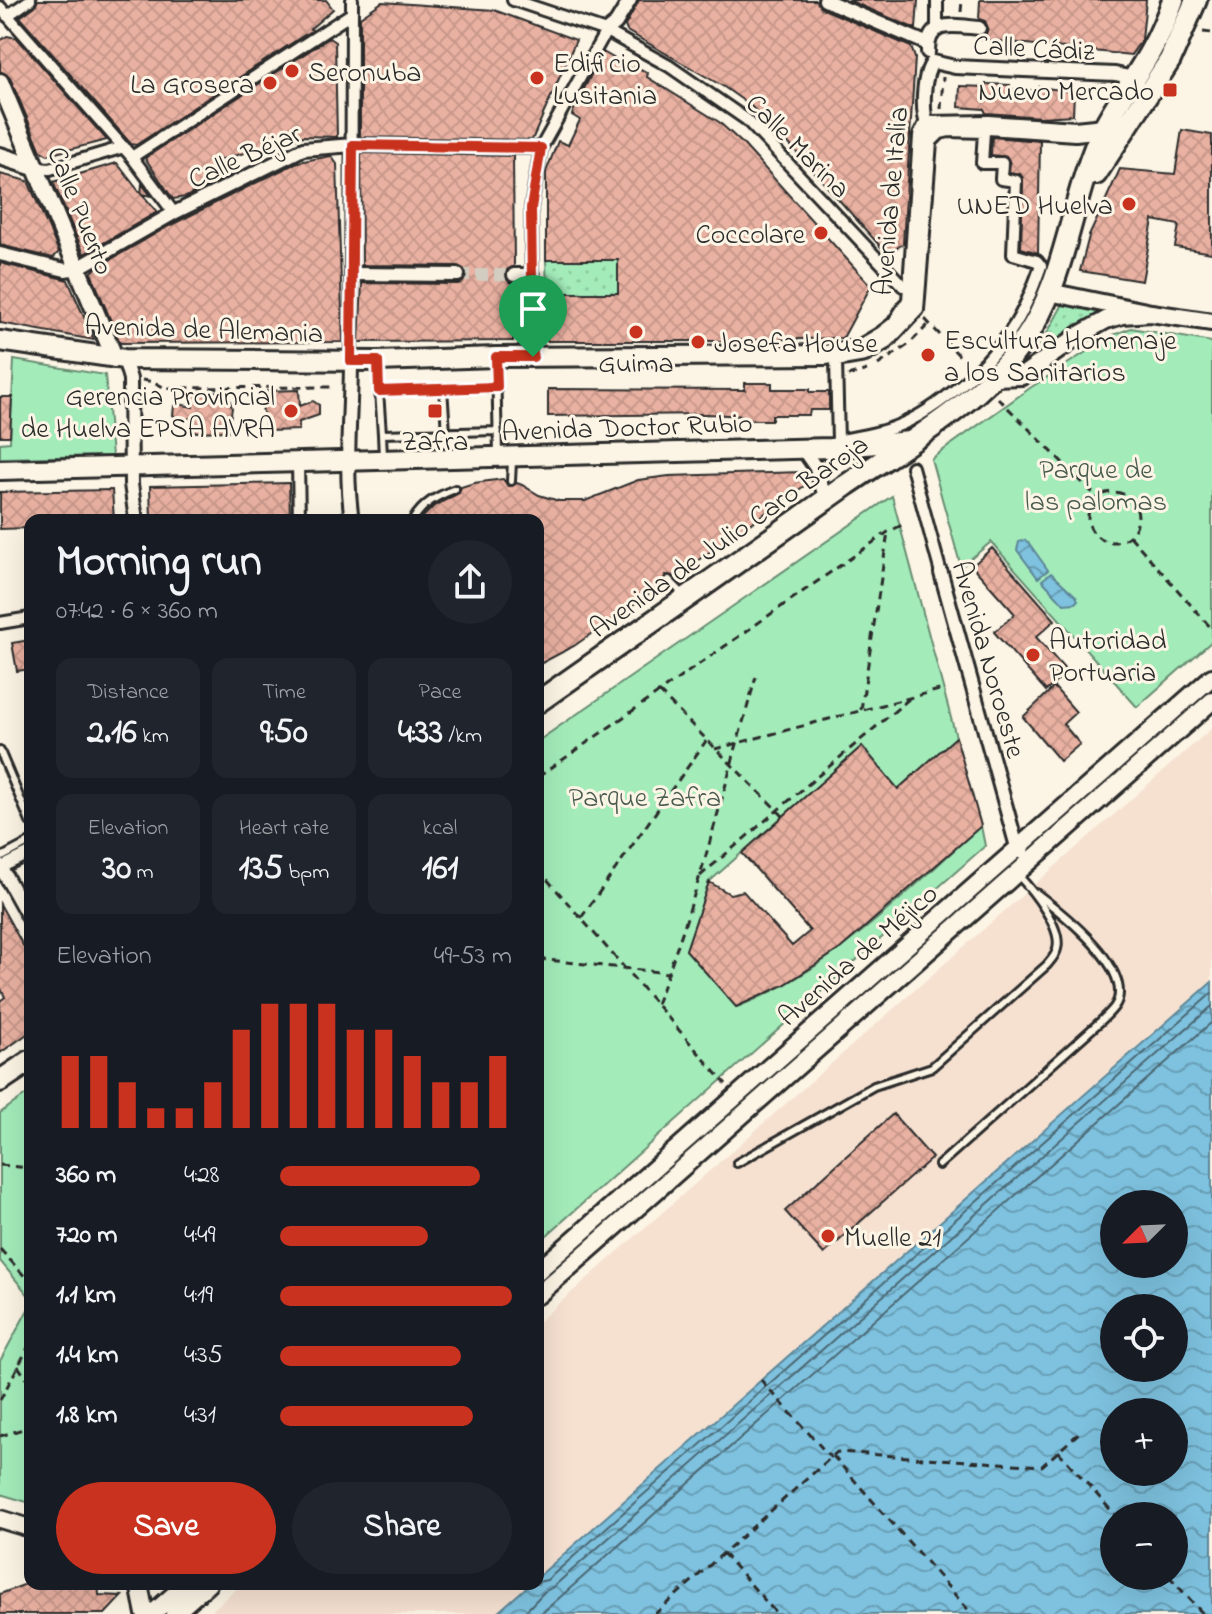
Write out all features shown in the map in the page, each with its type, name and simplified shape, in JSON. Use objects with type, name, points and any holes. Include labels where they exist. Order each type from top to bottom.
[{"type":"main road","points":[[1077,205],[1104,128],[1150,53],[1173,0]]},
{"type":"main road","points":[[1077,205],[1170,60],[1196,0]]},
{"type":"main road","points":[[934,122],[1075,131],[1104,128]]},
{"type":"main road","name":"Avenida de Italia","points":[[883,336],[903,317],[912,301],[923,136],[934,122]]},
{"type":"main road","name":"Avenida de Julio Caro Baroja","points":[[544,698],[981,390],[1024,341],[1049,292],[1077,205]]},
{"type":"main road","name":"Avenida de Alemania","points":[[0,341],[119,359],[378,361],[496,357],[825,355],[861,349],[883,336]]},
{"type":"main road","name":"Avenida Doctor Rubio","points":[[0,470],[802,448],[910,441]]},
{"type":"main road","points":[[0,1081],[24,1065]]},
{"type":"street","points":[[30,0],[4,11],[124,147],[174,213]]},
{"type":"street","points":[[351,514],[346,461],[351,443],[352,0]]},
{"type":"street","name":"Calle Marina","points":[[513,0],[606,31],[669,66],[747,120],[903,286]]},
{"type":"street","points":[[533,357],[531,208],[541,148],[606,31],[616,23],[630,0]]},
{"type":"street","points":[[825,0],[928,44]]},
{"type":"street","points":[[933,62],[928,44],[937,28],[937,0]]},
{"type":"street","points":[[132,157],[351,14]]},
{"type":"street","points":[[937,28],[952,25],[979,28]]},
{"type":"street","name":"Calle Cádiz","points":[[933,62],[955,67],[1115,74],[1134,78]]},
{"type":"street","name":"Avenida de Italia","points":[[933,62],[927,74],[924,114],[934,122]]},
{"type":"street","points":[[1109,152],[1111,136],[1135,97],[1137,84],[1134,78]]},
{"type":"street","name":"Calle Puerto","points":[[0,82],[119,359]]},
{"type":"street","points":[[989,382],[1041,266],[1037,261],[1013,254],[1016,181],[1001,179],[1002,163],[982,163],[984,132],[940,133],[931,142],[918,310],[887,343],[865,356],[836,361],[838,441],[887,430],[989,382],[1022,376],[1106,320],[1122,315],[1151,313]]},
{"type":"street","name":"Calle Béjar","points":[[78,268],[174,213],[303,149],[353,145],[541,148]]},
{"type":"street","points":[[0,156],[50,169],[124,147]]},
{"type":"street","points":[[0,254],[65,270],[78,268]]},
{"type":"street","points":[[352,274],[458,275]]},
{"type":"street","points":[[514,275],[532,275]]},
{"type":"street","points":[[1049,292],[1212,322]]},
{"type":"street","points":[[119,359],[130,379],[131,467],[135,514]]},
{"type":"street","points":[[802,448],[816,468],[826,500]]},
{"type":"street","points":[[298,463],[299,514]]},
{"type":"street","name":"Avenida Noroeste","points":[[912,467],[1017,847],[1030,860]]},
{"type":"street","points":[[0,623],[24,619]]},
{"type":"street","name":"Avenida de Méjico","points":[[544,1266],[1212,677]]},
{"type":"street","name":"Avenida de Méjico","points":[[544,1290],[1212,701]]},
{"type":"street","points":[[24,855],[0,865],[24,909]]},
{"type":"street","points":[[0,1519],[24,1526]]},
{"type":"street","points":[[140,1590],[145,1614]]},
{"type":"street","points":[[152,1614],[179,1590]]},
{"type":"street","points":[[174,1614],[201,1590]]},
{"type":"lane","points":[[496,357],[497,431],[511,481]]},
{"type":"lane","points":[[378,361],[383,461]]},
{"type":"lane","points":[[379,391],[497,387]]},
{"type":"lane","points":[[443,388],[446,432]]},
{"type":"lane","points":[[382,434],[497,431]]},
{"type":"lane","points":[[417,514],[434,497],[455,489]]},
{"type":"lane","points":[[669,580],[687,598]]},
{"type":"lane","points":[[0,751],[24,808]]},
{"type":"lane","points":[[0,865],[24,847]]},
{"type":"lane","points":[[939,1165],[1102,1020],[1118,1000],[1118,985],[1108,963],[1064,915],[1016,873]]},
{"type":"lane","points":[[737,1163],[874,1086],[932,1067],[1029,983],[1054,957],[1058,940],[1033,891]]},
{"type":"path","points":[[961,18],[962,0]]},
{"type":"path","points":[[1203,32],[1212,33]]},
{"type":"path","points":[[934,122],[944,75]]},
{"type":"path","points":[[918,310],[1097,497]]},
{"type":"path","points":[[1116,491],[1130,498],[1138,512],[1138,520],[1130,536],[1110,542],[1095,536],[1087,514],[1097,497],[1116,491]]},
{"type":"path","points":[[544,773],[888,532],[906,523]]},
{"type":"path","points":[[861,711],[888,532]]},
{"type":"path","points":[[1130,536],[1212,629]]},
{"type":"path","points":[[656,1004],[698,878],[756,677]]},
{"type":"path","points":[[715,749],[943,689]]},
{"type":"path","points":[[659,692],[783,816]]},
{"type":"path","points":[[698,878],[910,698]]},
{"type":"path","points":[[581,918],[706,741]]},
{"type":"path","points":[[544,876],[728,1087]]},
{"type":"path","points":[[544,960],[668,973]]},
{"type":"path","points":[[0,1165],[24,1167]]},
{"type":"path","points":[[0,1249],[24,1275]]},
{"type":"path","points":[[0,1400],[24,1355]]},
{"type":"path","points":[[18,1366],[24,1375]]},
{"type":"path","points":[[761,1380],[972,1614]]},
{"type":"path","points":[[0,1436],[24,1429]]},
{"type":"path","points":[[655,1614],[837,1452],[1042,1466],[1080,1432]]},
{"type":"path","points":[[1058,1451],[1104,1502]]},
{"type":"path","points":[[723,1553],[777,1614]]},
{"type":"path","points":[[1182,1590],[1203,1614]]},
{"type":"shaded area","points":[[1212,728],[1212,982],[544,1572],[544,1317]]},
{"type":"shaded area","points":[[235,1590],[523,1590],[496,1614],[208,1614]]},
{"type":"green space","points":[[546,260],[618,260],[618,293],[547,293]]},
{"type":"green space","points":[[1063,304],[1112,311],[1032,361]]},
{"type":"green space","name":"Parque de las palomas","points":[[1131,328],[1212,342],[1212,641],[1137,707],[991,542],[961,567],[931,459],[1030,388],[1111,336]]},
{"type":"green space","points":[[14,360],[105,375],[112,456],[0,458],[0,443],[10,442]]},
{"type":"green space","name":"Parque Zafra","points":[[892,496],[956,737],[898,789],[861,747],[709,882],[686,950],[737,1007],[772,992],[836,951],[896,903],[981,826],[985,846],[544,1238],[544,737]]},
{"type":"green space","points":[[24,1096],[24,1290],[0,1261],[0,1113]]},
{"type":"green space","points":[[24,1317],[24,1501],[0,1494],[0,1361]]},
{"type":"water","points":[[1024,540],[1048,570],[1038,578],[1017,550],[1019,542]]},
{"type":"water","points":[[1051,573],[1076,596],[1078,600],[1075,603],[1064,604],[1042,580]]},
{"type":"water","points":[[1212,982],[1212,1614],[496,1614],[523,1590],[544,1590],[544,1572]]},
{"type":"building","points":[[38,0],[326,0],[333,9],[312,30],[136,145],[131,144],[20,17]]},
{"type":"building","points":[[639,0],[816,0],[821,8],[911,47],[915,58],[903,244],[887,254],[767,119],[765,121],[751,106],[724,87],[627,31],[625,26]]},
{"type":"building","points":[[848,0],[918,0],[916,29]]},
{"type":"building","points":[[980,0],[1146,0],[1142,39],[1131,55],[978,39],[986,34],[988,28],[985,21],[979,19]]},
{"type":"building","points":[[382,2],[494,10],[576,40],[532,140],[360,137],[360,17]]},
{"type":"building","points":[[7,36],[17,38],[107,140],[48,155],[41,151],[10,78],[0,71],[0,41]]},
{"type":"building","points":[[329,38],[335,42],[337,137],[303,136],[220,160],[225,176],[230,175],[186,197],[173,199],[145,158]]},
{"type":"building","points":[[603,52],[634,70],[635,66],[648,73],[647,77],[719,122],[742,143],[871,286],[844,336],[719,341],[547,341],[547,293],[618,293],[618,260],[546,260],[546,172],[558,141],[568,145],[580,120],[572,115]]},
{"type":"building","points":[[986,84],[1010,85],[1010,89],[1039,91],[1039,87],[1074,92],[1073,115],[1041,117],[986,113],[984,109],[959,107],[960,86],[986,87]]},
{"type":"building","points":[[1182,130],[1212,135],[1212,253],[1175,247],[1179,225],[1153,220],[1142,281],[1080,271],[1089,236],[1120,169],[1175,174]]},
{"type":"building","points":[[992,137],[1040,141],[1038,253],[1021,248],[1023,178],[1020,174],[1009,172],[1007,157],[991,155]]},
{"type":"building","points":[[361,153],[513,156],[514,266],[507,270],[505,276],[514,284],[513,341],[359,342],[362,283],[458,284],[467,276],[465,270],[458,266],[362,265]]},
{"type":"building","points":[[331,156],[337,164],[343,342],[120,343],[91,273],[96,268],[169,226],[298,162]]},
{"type":"building","points":[[117,163],[141,194],[142,184],[151,196],[142,194],[157,212],[84,254],[53,182]]},
{"type":"building","points":[[0,174],[28,181],[59,252],[53,258],[0,245]]},
{"type":"building","points":[[0,263],[68,280],[94,340],[0,323]]},
{"type":"building","points":[[745,383],[772,383],[772,389],[829,392],[829,410],[810,410],[809,415],[772,415],[772,420],[707,414],[548,416],[548,389],[745,390]]},
{"type":"building","name":"Gerencia Provincial de Huelva EPSA AVRA","points":[[299,390],[300,406],[313,401],[319,405],[319,415],[299,422],[299,430],[267,431],[262,407],[267,391]]},
{"type":"building","points":[[227,391],[232,408],[228,431],[194,432],[194,417],[180,421],[173,415],[174,406],[179,404],[193,407],[192,393]]},
{"type":"building","points":[[0,397],[12,397],[10,436],[0,436]]},
{"type":"building","points":[[802,472],[807,484],[674,577],[665,575],[664,583],[574,646],[544,662],[544,514],[426,514],[434,506],[459,493],[461,487],[474,483],[503,479],[508,486],[517,483],[559,501],[585,501],[638,480],[669,476]]},
{"type":"building","points":[[289,483],[290,514],[151,514],[150,486]]},
{"type":"building","points":[[112,490],[114,514],[24,514],[24,528],[0,529],[0,492]]},
{"type":"building","name":"Autoridad Portuaria","points":[[992,548],[1055,620],[1036,637],[1067,672],[1046,691],[994,632],[1015,614],[972,566]]},
{"type":"building","points":[[24,641],[24,670],[17,671],[12,643]]},
{"type":"building","points":[[1054,687],[1076,712],[1063,724],[1080,744],[1060,761],[1023,717]]},
{"type":"building","points":[[956,737],[981,826],[840,949],[784,985],[736,1007],[686,950],[709,882],[730,894],[743,891],[792,946],[810,931],[742,853],[862,746],[898,789]]},
{"type":"building","points":[[0,904],[24,947],[24,1036],[0,1053],[0,1001],[5,997],[0,987]]},
{"type":"building","points":[[893,1114],[932,1158],[824,1254],[785,1211]]},
{"type":"building","points":[[24,1585],[24,1590],[99,1590],[99,1595],[122,1596],[105,1614],[0,1614],[0,1594]]},
{"type":"tunnel","points":[[458,275],[514,275]]},
{"type":"place","name":"Seronuba","points":[[292,71]]},
{"type":"place","name":"Edificio Lusitania","points":[[537,78]]},
{"type":"place","name":"La Grosera","points":[[270,83]]},
{"type":"place","name":"Nuevo Mercado","points":[[1170,90]]},
{"type":"place","name":"UNED Huelva","points":[[1129,204]]},
{"type":"place","name":"Coccolare","points":[[821,233]]},
{"type":"place","name":"Guima","points":[[636,332]]},
{"type":"place","name":"Josefa House","points":[[698,342]]},
{"type":"place","name":"Escultura Homenaje a los Sanitarios","points":[[928,355]]},
{"type":"place","name":"Gerencia Provincial de Huelva EPSA AVRA","points":[[291,411]]},
{"type":"place","name":"Zafra","points":[[435,411]]},
{"type":"place","name":"Autoridad Portuaria","points":[[1033,655]]},
{"type":"place","name":"Muelle 21","points":[[828,1236]]},
{"type":"route","points":[[353,145],[541,148],[531,208],[533,357],[496,357],[497,387],[379,391],[378,361],[351,361],[353,145]]}]
